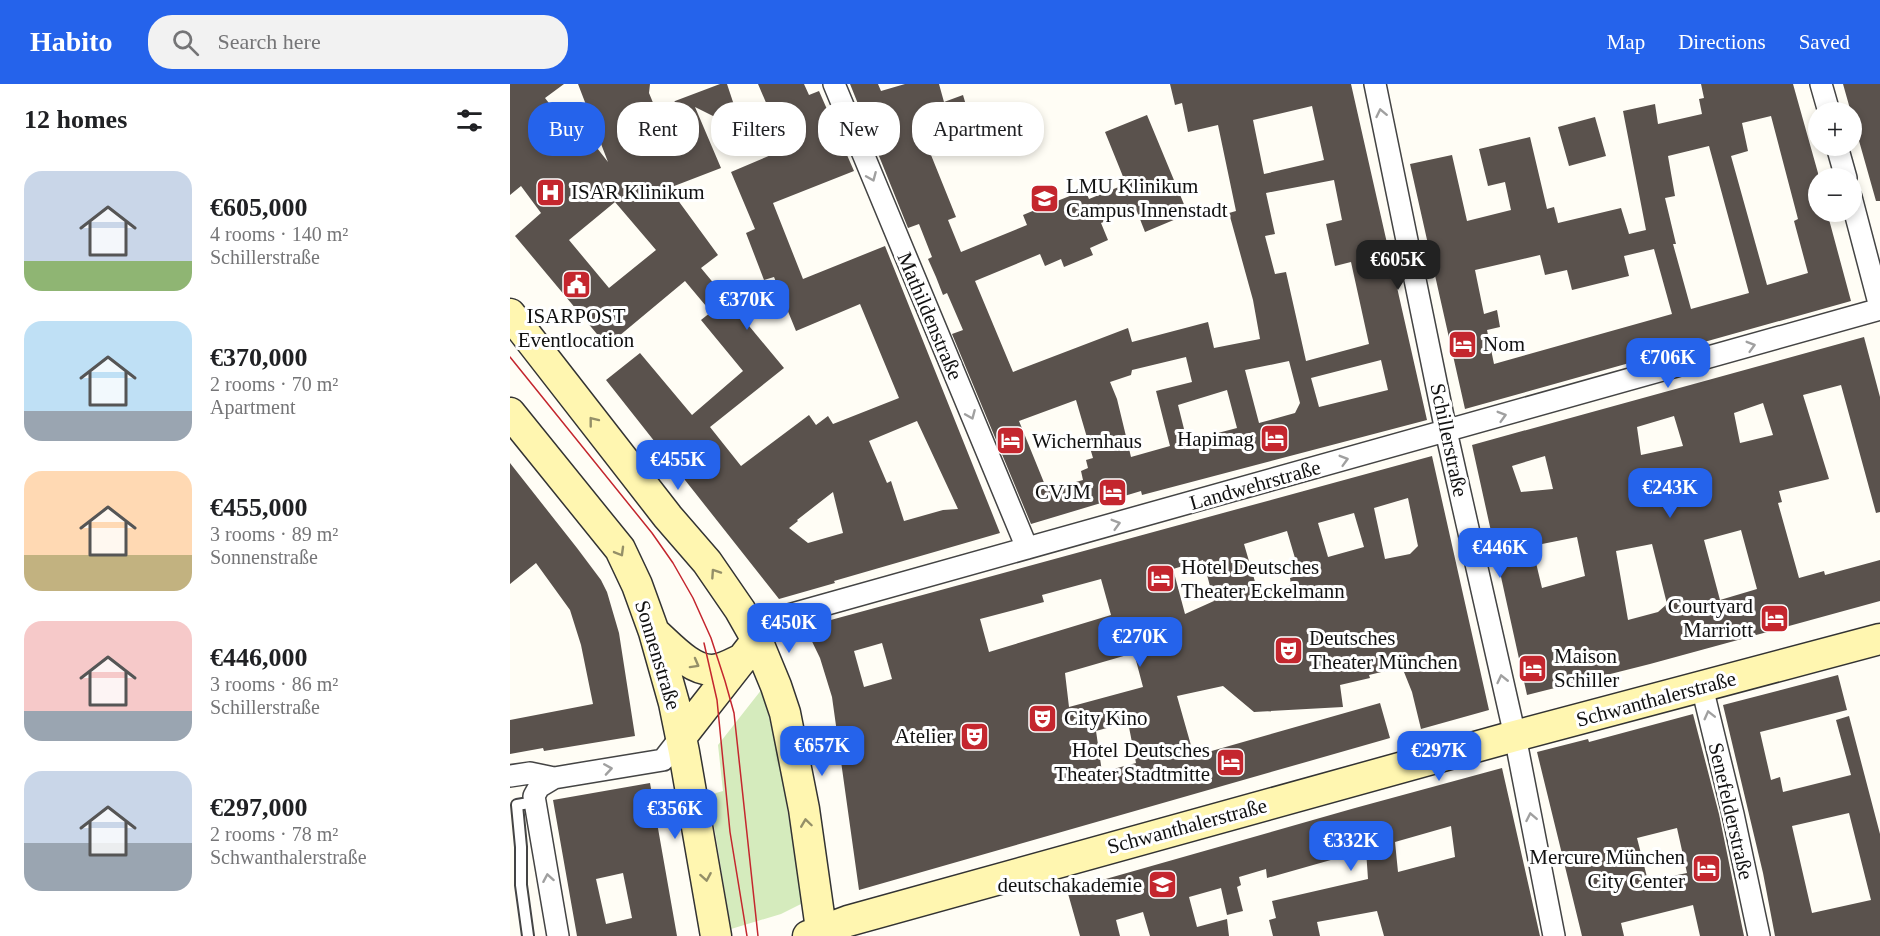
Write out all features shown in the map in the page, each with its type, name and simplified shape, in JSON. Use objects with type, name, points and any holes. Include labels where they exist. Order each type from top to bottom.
[{"type":"main road","points":[[510,314],[668,517],[707,562],[740,610],[751,649],[776,686],[785,713],[804,809],[817,934]]},
{"type":"main road","name":"Sonnenstraße","points":[[510,413],[620,549],[637,585],[654,632],[681,737],[716,936]]},
{"type":"main road","points":[[654,632],[690,661],[705,669],[719,669],[751,649]]},
{"type":"main road","name":"Schwanthalerstraße","points":[[817,934],[1035,868],[1515,736],[1880,639]]},
{"type":"main road","name":"Landwehrstraße","points":[[681,737],[751,649]]},
{"type":"street","name":"Mathildenstraße","points":[[834,84],[1027,548]]},
{"type":"street","name":"Schillerstraße","points":[[1375,84],[1446,431],[1515,736],[1554,936]]},
{"type":"street","points":[[1821,84],[1826,102]]},
{"type":"street","points":[[1858,222],[1880,308]]},
{"type":"street","name":"Landwehrstraße","points":[[751,649],[774,619],[1880,308]]},
{"type":"street","name":"Senefelderstraße","points":[[1702,687],[1733,814],[1759,936]]},
{"type":"street","points":[[510,777],[530,773],[554,778],[663,760],[681,737]]},
{"type":"street","points":[[554,778],[537,789],[526,804],[558,936]]},
{"type":"lane","points":[[526,804],[521,847],[520,885],[528,936]]},
{"type":"green space","points":[[762,689],[778,754],[803,903],[781,914],[731,929],[709,795],[723,791],[718,745]]},
{"type":"building","points":[[510,84],[564,84],[545,98],[548,102],[528,102],[528,156],[603,156],[608,162],[605,154],[605,102],[585,102],[578,84],[650,84],[649,93],[653,102],[617,102],[617,156],[699,156],[699,116],[711,145],[711,156],[716,156],[721,168],[669,188],[718,255],[701,268],[784,368],[710,427],[741,466],[809,415],[816,425],[828,416],[833,424],[899,398],[860,304],[796,331],[774,277],[764,280],[746,233],[755,229],[731,172],[769,156],[806,156],[806,102],[766,102],[758,84],[804,84],[809,95],[819,91],[824,102],[818,102],[818,156],[847,156],[854,171],[773,203],[803,279],[885,246],[1000,533],[779,599],[606,380],[640,353],[692,415],[743,371],[701,320],[711,312],[685,281],[607,346],[515,236],[541,213],[521,186],[510,195]],"holes":[[[615,202],[656,250],[609,288],[569,240]],[[917,421],[958,509],[943,510],[904,521],[891,481],[887,483],[869,441]],[[833,492],[843,533],[808,543],[789,528]]]},
{"type":"building","points":[[720,84],[727,84],[733,102],[711,102],[711,115],[699,109],[699,102],[674,102]]},
{"type":"building","points":[[850,84],[878,84],[881,91],[905,84],[939,84],[944,102],[912,102],[912,156],[931,156],[956,217],[948,220],[961,252],[1027,225],[1023,215],[1047,205],[1085,190],[1089,199],[1126,184],[1105,132],[1147,115],[1188,214],[1145,232],[1136,209],[1101,223],[1108,240],[1090,248],[1093,255],[1064,267],[1061,259],[1045,266],[1040,254],[975,281],[1013,372],[1128,328],[1132,342],[1208,322],[1214,348],[1260,339],[1253,300],[1229,213],[1236,211],[1218,125],[1188,132],[1182,103],[1175,105],[1170,84],[1351,84],[1427,420],[1142,495],[1141,491],[1031,524],[952,334],[963,330],[947,293],[943,295],[928,259],[932,257],[919,224],[908,228],[879,156],[900,156],[900,102],[857,102]],"holes":[[[1312,106],[1324,160],[1264,174],[1253,120]],[[1334,180],[1342,220],[1326,224],[1335,266],[1351,262],[1369,344],[1306,361],[1286,272],[1275,274],[1265,236],[1275,234],[1266,193]],[[1186,357],[1192,382],[1156,391],[1170,446],[1131,457],[1117,399],[1110,382],[1131,375],[1132,370]],[[1381,360],[1388,390],[1319,407],[1311,378]],[[1289,361],[1300,403],[1295,413],[1259,423],[1245,370]],[[1227,390],[1237,428],[1187,441],[1178,405]],[[1076,400],[1093,458],[1086,460],[1088,468],[1081,471],[1083,480],[1047,490],[1019,421]]]},
{"type":"building","points":[[1701,84],[1793,84],[1808,137],[1808,156],[1813,156],[1817,168],[1808,168],[1808,222],[1830,222],[1851,301],[1465,409],[1410,164],[1452,155],[1467,221],[1511,210],[1505,182],[1488,186],[1479,149],[1530,137],[1547,209],[1554,207],[1558,223],[1621,208],[1629,234],[1646,230],[1623,111],[1655,104],[1658,124],[1702,114],[1699,99],[1704,98]],"holes":[[[1771,116],[1798,219],[1794,221],[1808,273],[1767,285],[1731,156],[1748,151],[1742,123]],[[1709,146],[1749,293],[1691,309],[1673,244],[1676,244],[1665,198],[1675,196],[1668,156]],[[1654,249],[1672,314],[1494,364],[1487,330],[1500,327],[1497,310],[1484,314],[1475,270],[1540,255],[1545,275],[1567,270],[1572,290],[1629,276],[1624,256]]]},
{"type":"building","points":[[1843,84],[1880,84],[1880,201],[1876,201],[1862,151],[1862,102],[1848,102]]},
{"type":"building","points":[[963,95],[965,102],[944,102]]},
{"type":"building","points":[[1595,117],[1606,156],[1569,166],[1558,127]]},
{"type":"building","points":[[1864,337],[1880,397],[1880,512],[1876,513],[1841,385],[1803,395],[1829,479],[1779,491],[1782,502],[1778,503],[1799,578],[1824,571],[1825,575],[1880,560],[1880,601],[1527,695],[1472,445]],"holes":[[[1763,403],[1773,435],[1740,443],[1734,413]],[[1674,416],[1683,446],[1641,455],[1637,427]],[[1545,456],[1553,489],[1521,492],[1512,466]],[[1741,530],[1757,589],[1720,600],[1704,540]],[[1577,537],[1585,576],[1542,588],[1532,546]],[[1652,544],[1667,604],[1658,612],[1628,620],[1616,551]]]},
{"type":"building","points":[[1432,456],[1489,710],[1421,729],[1412,692],[1402,667],[1340,685],[1343,707],[1254,712],[1223,686],[1177,696],[1194,756],[1380,703],[1390,738],[859,890],[832,697],[820,658],[805,627]],"holes":[[[1408,498],[1418,546],[1410,554],[1385,559],[1374,508]],[[1354,513],[1364,547],[1328,557],[1318,523]],[[1287,531],[1300,575],[1290,578],[1291,585],[1258,592],[1244,544]],[[1203,560],[1214,601],[1185,614],[1173,569]],[[1101,579],[1111,615],[989,652],[980,619],[1044,602],[1042,595]],[[882,643],[892,679],[864,687],[854,651]],[[1134,653],[1143,687],[1069,707],[1065,673]],[[1128,722],[1136,763],[1102,772],[1096,731]]]},
{"type":"building","points":[[510,463],[577,548],[601,580],[607,592],[619,633],[635,736],[544,751],[543,748],[510,754],[510,720],[593,704],[581,645],[570,610],[536,563],[510,584]]},
{"type":"building","points":[[1838,675],[1847,710],[1760,732],[1771,780],[1780,777],[1783,792],[1851,775],[1836,720],[1849,716],[1880,834],[1880,936],[1775,936],[1763,873],[1723,705]],"holes":[[[1849,813],[1871,900],[1812,913],[1792,826]]]},
{"type":"building","points":[[1693,714],[1719,814],[1744,936],[1700,936],[1693,905],[1621,923],[1624,936],[1582,936],[1537,752],[1588,739],[1589,742]],"holes":[[[1677,828],[1687,873],[1648,881],[1637,838]]]},
{"type":"building","points":[[1502,768],[1540,936],[1384,936],[1377,911],[1317,922],[1320,936],[1273,936],[1269,920],[1276,918],[1272,901],[1368,879],[1366,850],[1267,878],[1266,869],[1239,877],[1241,885],[1237,887],[1243,911],[1227,915],[1221,888],[1189,897],[1197,927],[1227,919],[1229,936],[1150,936],[1143,912],[1116,920],[1120,936],[1080,936],[1067,890]],"holes":[[[1451,826],[1455,857],[1398,872],[1395,842]]]},
{"type":"building","points":[[650,783],[677,936],[577,936],[553,800]],"holes":[[[623,873],[632,918],[606,924],[596,879]]]},
{"type":"tram line","points":[[510,357],[652,533],[693,598],[711,638],[734,713],[758,936]]},
{"type":"tram line","points":[[704,643],[717,700],[730,832],[747,936]]},
{"type":"place","name":"ISAR Klinikum","points":[[550,192]]},
{"type":"place","name":"LMU Klinikum Campus Innenstadt","points":[[1045,198]]},
{"type":"place","name":"ISARPOST Eventlocation","points":[[576,285]]},
{"type":"place","name":"Nom","points":[[1462,344]]},
{"type":"place","name":"Hapimag","points":[[1275,439]]},
{"type":"place","name":"Wichernhaus","points":[[1011,441]]},
{"type":"place","name":"CVJM","points":[[1112,492]]},
{"type":"place","name":"Hotel Deutsches Theater Eckelmann","points":[[1160,579]]},
{"type":"place","name":"Courtyard Marriott","points":[[1774,618]]},
{"type":"place","name":"Deutsches Theater München","points":[[1288,650]]},
{"type":"place","name":"Maison Schiller","points":[[1533,668]]},
{"type":"place","name":"City Kino","points":[[1043,718]]},
{"type":"place","name":"Atelier","points":[[974,736]]},
{"type":"place","name":"Hotel Deutsches Theater Stadtmitte","points":[[1231,762]]},
{"type":"place","name":"Mercure München City Center","points":[[1706,869]]},
{"type":"place","name":"deutschakademie","points":[[1163,885]]}]
